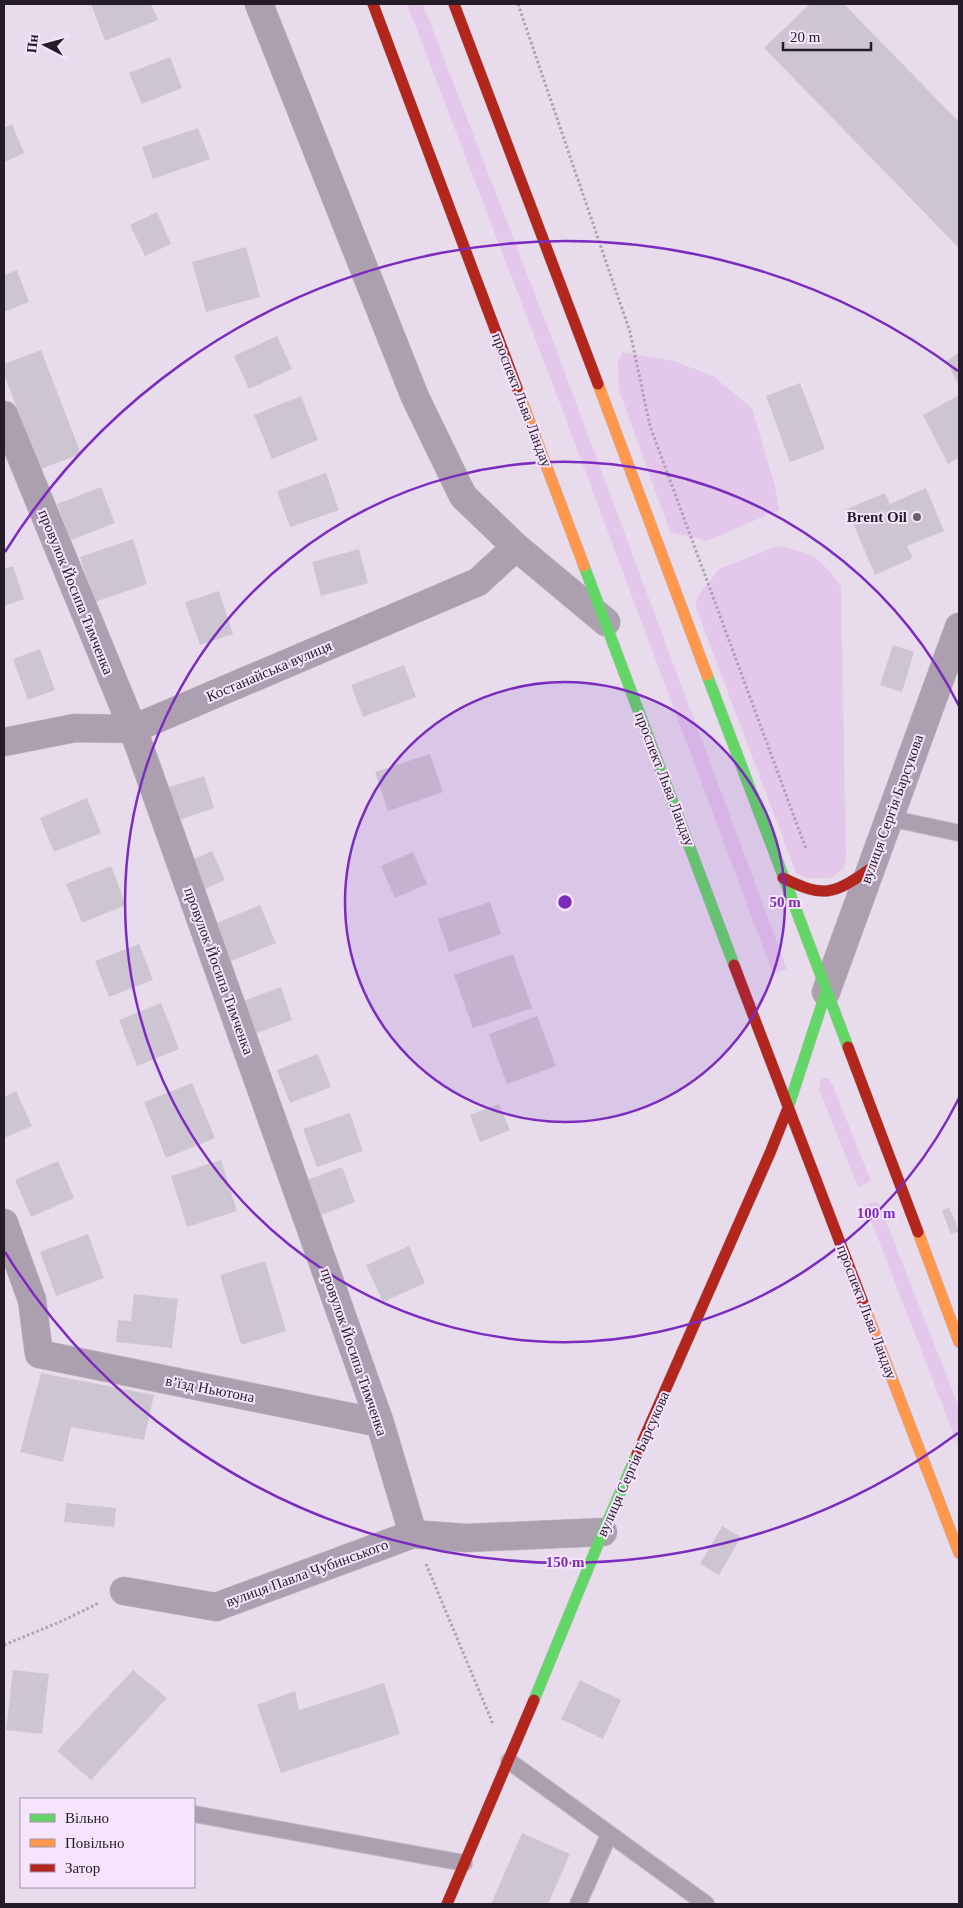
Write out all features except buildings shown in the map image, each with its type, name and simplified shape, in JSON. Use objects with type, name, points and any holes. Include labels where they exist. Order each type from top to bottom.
[{"type":"main road","name":"проспект Льва Ландау","points":[[373,4],[788,1108],[959,1553]]},
{"type":"main road","points":[[454,4],[959,1342]]},
{"type":"main road","points":[[783,878],[807,890],[825,894],[844,888],[870,869]]},
{"type":"main road","name":"вулиця Сергія Барсукова","points":[[446,1904],[509,1761],[603,1532],[770,1153],[788,1108],[826,992]]},
{"type":"street","points":[[259,4],[414,397],[463,496],[516,548],[606,622]]},
{"type":"street","name":"провулок Йосипа Тимченка","points":[[4,415],[133,729],[380,1424],[413,1534]]},
{"type":"street","name":"Костанайська вулиця","points":[[4,742],[75,728],[133,729],[478,582],[516,548]]},
{"type":"street","name":"вулиця Сергія Барсукова","points":[[826,992],[959,627]]},
{"type":"street","name":"в’їзд Ньютона","points":[[4,1223],[32,1300],[39,1354],[380,1424]]},
{"type":"street","points":[[413,1534],[466,1538],[603,1532]]},
{"type":"street","name":"вулиця Павла Чубинського","points":[[124,1591],[216,1607],[413,1534]]},
{"type":"lane","points":[[889,818],[959,833]]},
{"type":"lane","points":[[509,1761],[706,1904]]},
{"type":"lane","points":[[195,1814],[464,1863]]},
{"type":"lane","points":[[578,1904],[609,1835]]},
{"type":"path","points":[[518,4],[630,332],[650,426],[807,850]]},
{"type":"path","points":[[413,1534],[509,1761]]},
{"type":"path","points":[[4,1645],[62,1621],[124,1591]]},
{"type":"shaded area","points":[[407,4],[423,4],[556,349],[787,969],[773,974],[559,401]]},
{"type":"shaded area","points":[[623,352],[674,361],[713,376],[752,408],[775,486],[779,510],[707,541],[670,532],[619,390],[618,361]]},
{"type":"shaded area","points":[[777,546],[814,557],[827,568],[841,587],[846,857],[844,868],[831,878],[807,878],[796,873],[695,605],[700,593],[719,569]]},
{"type":"shaded area","points":[[823,1078],[829,1078],[833,1086],[871,1181],[858,1187],[819,1089],[820,1081]]},
{"type":"shaded area","points":[[878,1201],[959,1407],[959,1448],[865,1205]]},
{"type":"traffic: fast","points":[[584,566],[734,965]]},
{"type":"traffic: fast","points":[[707,675],[848,1047]]},
{"type":"traffic: fast","points":[[788,1108],[826,992]]},
{"type":"traffic: fast","points":[[534,1700],[637,1454]]},
{"type":"traffic: slow","points":[[598,384],[707,675]]},
{"type":"traffic: slow","points":[[517,388],[584,566]]},
{"type":"traffic: slow","points":[[918,1232],[959,1342]]},
{"type":"traffic: slow","points":[[865,1308],[959,1553]]},
{"type":"traffic: jam","points":[[373,4],[517,388]]},
{"type":"traffic: jam","points":[[454,4],[598,384]]},
{"type":"traffic: jam","points":[[783,878],[809,889],[828,891],[847,884],[870,869]]},
{"type":"traffic: jam","points":[[734,965],[865,1308]]},
{"type":"traffic: jam","points":[[848,1047],[918,1232]]},
{"type":"traffic: jam","points":[[637,1454],[770,1153],[788,1108]]},
{"type":"traffic: jam","points":[[447,1904],[534,1700]]},
{"type":"place","name":"Brent Oil","points":[[917,517]]}]
